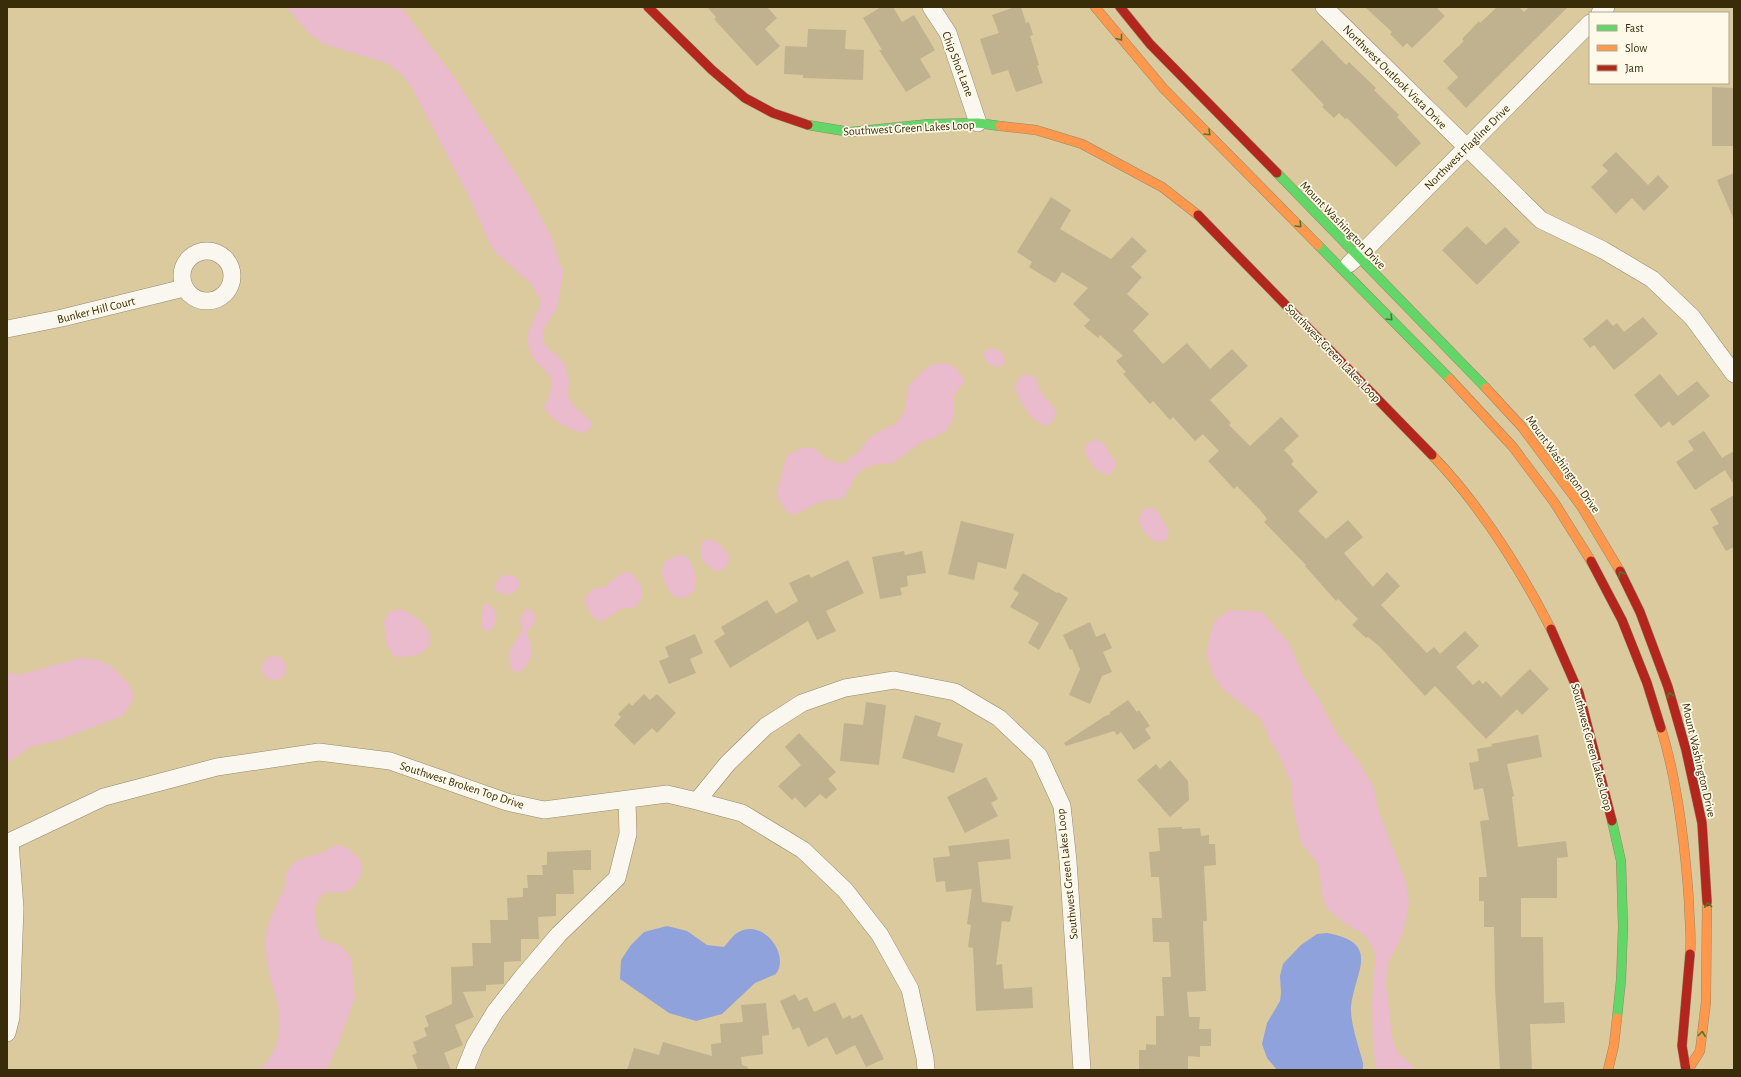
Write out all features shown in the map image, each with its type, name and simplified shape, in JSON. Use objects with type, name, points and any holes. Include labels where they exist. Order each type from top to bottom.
[{"type":"main road","name":"Southwest Green Lakes Loop","points":[[648,7],[735,91],[768,110],[804,124],[850,132],[929,124],[978,124],[1036,130],[1082,144],[1162,187],[1197,214],[1456,480],[1489,525],[1530,588],[1556,639],[1579,693],[1604,786],[1621,861],[1623,927],[1621,980],[1614,1045],[1608,1070]]},
{"type":"main road","name":"Mount Washington Drive","points":[[1095,7],[1164,89],[1461,390],[1513,447],[1554,502],[1592,560],[1622,620],[1647,683],[1662,731],[1679,810],[1687,874],[1691,946],[1682,1046],[1687,1070]]},
{"type":"main road","name":"Mount Washington Drive","points":[[1120,7],[1150,44],[1474,375],[1522,427],[1581,506],[1618,567],[1640,612],[1668,687],[1686,750],[1702,823],[1708,910],[1706,1002],[1700,1051],[1687,1070]]},
{"type":"street","name":"Chip Shot Lane","points":[[931,7],[948,33],[978,124]]},
{"type":"street","name":"Northwest Outlook Vista Drive","points":[[1324,7],[1541,220],[1603,250],[1652,279],[1692,318],[1734,374]]},
{"type":"street","name":"Northwest Flagline Drive","points":[[1343,270],[1589,24]]},
{"type":"street","name":"Bunker Hill Court","points":[[7,329],[62,318],[184,288]]},
{"type":"street","name":"Southwest Green Lakes Loop","points":[[697,801],[728,763],[766,726],[802,703],[845,688],[894,680],[955,692],[999,718],[1039,756],[1062,806],[1068,861],[1082,1070]]},
{"type":"street","name":"Southwest Broken Top Drive","points":[[8,843],[104,797],[217,767],[319,752],[390,761],[507,802],[544,810],[627,801],[667,794],[697,801],[742,813],[803,850],[845,890],[880,935],[910,989],[925,1058],[926,1070]]},
{"type":"street","points":[[464,1070],[475,1045],[496,1012],[524,975],[559,934],[617,878],[628,834],[627,801]]},
{"type":"street","points":[[7,1033],[11,1017],[15,908],[8,843]]},
{"type":"shaded area","points":[[286,7],[401,7],[454,77],[527,191],[551,236],[563,272],[557,308],[545,326],[543,333],[544,342],[546,347],[557,355],[565,365],[569,381],[568,395],[570,400],[580,412],[591,421],[591,429],[582,433],[565,427],[551,417],[544,407],[550,394],[552,385],[551,378],[532,356],[528,342],[529,330],[541,304],[537,293],[530,283],[493,250],[469,197],[412,88],[401,74],[387,63],[324,44],[310,34]]},
{"type":"shaded area","points":[[990,348],[1002,353],[1004,357],[1004,364],[995,366],[986,361],[984,355],[985,351]]},
{"type":"shaded area","points":[[947,363],[956,368],[964,379],[954,396],[954,417],[947,430],[931,439],[923,441],[893,463],[876,464],[860,471],[853,480],[844,498],[819,502],[797,514],[790,514],[785,509],[778,498],[777,490],[787,456],[799,449],[813,447],[827,459],[842,464],[859,452],[869,438],[886,428],[893,426],[900,419],[905,411],[908,387],[918,375],[933,364]]},
{"type":"shaded area","points":[[1023,374],[1035,377],[1042,394],[1052,404],[1055,417],[1048,424],[1042,424],[1036,420],[1019,398],[1015,385]]},
{"type":"shaded area","points":[[1095,439],[1103,443],[1117,464],[1111,474],[1106,474],[1097,470],[1091,464],[1084,450],[1086,445]]},
{"type":"shaded area","points":[[1151,507],[1158,512],[1169,531],[1167,540],[1160,542],[1153,540],[1146,534],[1141,526],[1139,519],[1140,514],[1143,510]]},
{"type":"shaded area","points":[[710,539],[720,544],[729,556],[727,565],[722,570],[717,571],[711,568],[705,563],[702,556],[701,549],[703,541]]},
{"type":"shaded area","points":[[680,554],[689,559],[695,575],[696,584],[690,595],[678,598],[669,591],[661,571],[666,561]]},
{"type":"shaded area","points":[[627,572],[635,577],[641,585],[642,596],[640,601],[634,608],[624,608],[601,622],[594,618],[587,606],[585,598],[594,588],[605,587],[619,575]]},
{"type":"shaded area","points":[[502,575],[514,576],[518,579],[520,585],[515,591],[506,595],[496,590],[495,585]]},
{"type":"shaded area","points":[[487,603],[494,609],[496,617],[495,625],[489,631],[483,630],[481,624],[483,605]]},
{"type":"shaded area","points":[[400,609],[413,615],[429,633],[429,646],[420,654],[395,657],[387,646],[384,623],[386,617],[390,612]]},
{"type":"shaded area","points":[[527,609],[533,610],[536,619],[531,628],[527,630],[531,646],[531,655],[524,669],[516,673],[509,662],[510,651],[523,629],[520,618]]},
{"type":"shaded area","points":[[1229,610],[1262,612],[1289,643],[1303,676],[1319,699],[1335,731],[1359,762],[1374,788],[1378,809],[1406,883],[1409,902],[1401,938],[1387,965],[1386,985],[1392,1036],[1396,1051],[1409,1062],[1415,1070],[1377,1070],[1373,1049],[1372,1000],[1376,955],[1367,937],[1339,919],[1326,907],[1322,893],[1319,865],[1301,843],[1292,800],[1291,783],[1279,754],[1269,739],[1262,720],[1223,689],[1212,673],[1207,656],[1210,633],[1215,621]]},
{"type":"shaded area","points":[[274,656],[283,659],[286,668],[283,677],[274,680],[265,677],[262,668],[265,659]]},
{"type":"shaded area","points":[[81,658],[94,659],[105,663],[114,669],[127,682],[131,687],[133,694],[128,709],[122,716],[59,740],[30,747],[7,763],[7,673],[19,675]]},
{"type":"shaded area","points":[[334,845],[339,845],[349,849],[360,859],[362,874],[354,886],[347,891],[339,893],[325,892],[315,906],[315,918],[321,939],[340,945],[351,957],[355,997],[327,1070],[260,1070],[273,1052],[279,1036],[280,1020],[278,1004],[266,955],[267,930],[273,912],[284,889],[287,873],[290,867],[300,859],[325,852]]},
{"type":"water","points":[[667,926],[687,931],[707,945],[724,947],[737,933],[752,929],[759,931],[772,940],[779,954],[780,965],[776,974],[755,983],[722,1014],[696,1021],[669,1013],[620,979],[621,960],[631,945],[644,932]]},
{"type":"water","points":[[1327,933],[1344,938],[1355,944],[1360,951],[1360,970],[1353,993],[1351,1013],[1353,1027],[1363,1063],[1363,1070],[1277,1070],[1267,1058],[1262,1044],[1267,1023],[1280,1001],[1280,976],[1283,964],[1301,945],[1317,934]]},
{"type":"building","points":[[707,7],[767,7],[777,18],[765,29],[780,46],[757,66],[714,19],[716,17]]},
{"type":"building","points":[[881,7],[893,7],[902,22],[914,15],[935,50],[920,59],[931,77],[906,92],[879,50],[882,50],[863,18]]},
{"type":"building","points":[[1015,7],[1021,7],[1026,23],[1029,22],[1033,35],[1030,36],[1039,65],[1037,66],[1043,83],[1016,92],[1008,70],[992,75],[980,39],[999,33],[992,15]]},
{"type":"building","points":[[1365,7],[1436,7],[1445,16],[1412,48],[1407,43],[1403,47],[1390,34],[1392,32]]},
{"type":"building","points":[[1497,7],[1519,7],[1524,12],[1529,7],[1568,7],[1466,108],[1447,88],[1458,77],[1443,61],[1464,41],[1462,39],[1479,21],[1480,23]]},
{"type":"building","points":[[808,29],[846,30],[845,49],[864,50],[863,80],[803,78],[803,75],[784,74],[785,46],[807,47]]},
{"type":"building","points":[[1322,40],[1346,65],[1349,62],[1376,88],[1374,90],[1399,115],[1397,117],[1421,143],[1396,167],[1347,118],[1345,119],[1339,113],[1334,118],[1322,107],[1324,105],[1291,70]]},
{"type":"building","points":[[1712,87],[1734,88],[1734,146],[1712,146]]},
{"type":"building","points":[[1616,152],[1648,185],[1658,175],[1669,187],[1644,211],[1632,198],[1616,214],[1591,187],[1608,171],[1602,165]]},
{"type":"building","points":[[1734,173],[1734,220],[1717,180]]},
{"type":"building","points":[[1051,197],[1071,210],[1060,229],[1111,259],[1132,237],[1147,251],[1131,267],[1142,277],[1127,294],[1149,314],[1133,331],[1163,364],[1187,343],[1210,369],[1232,349],[1248,366],[1210,400],[1231,423],[1229,425],[1250,446],[1281,417],[1299,436],[1284,450],[1294,461],[1291,464],[1318,492],[1298,511],[1326,539],[1348,520],[1363,537],[1344,553],[1373,587],[1387,572],[1400,586],[1381,605],[1427,653],[1434,647],[1440,654],[1465,631],[1479,646],[1456,667],[1473,685],[1479,680],[1483,684],[1486,681],[1501,697],[1530,669],[1549,689],[1522,715],[1517,709],[1486,739],[1435,686],[1425,696],[1379,646],[1368,637],[1366,638],[1352,625],[1358,619],[1338,599],[1336,601],[1305,566],[1306,565],[1264,522],[1267,519],[1260,510],[1237,486],[1234,489],[1208,461],[1219,451],[1203,434],[1195,441],[1173,417],[1170,420],[1153,401],[1150,404],[1123,374],[1126,372],[1116,361],[1123,356],[1100,335],[1098,338],[1084,326],[1090,320],[1073,304],[1088,288],[1062,272],[1055,283],[1029,267],[1032,262],[1017,252]]},
{"type":"building","points":[[1467,226],[1486,245],[1505,227],[1520,242],[1477,285],[1442,250]]},
{"type":"building","points":[[1643,317],[1658,334],[1614,370],[1594,345],[1590,348],[1583,339],[1607,319],[1613,326],[1617,323],[1624,332]]},
{"type":"building","points":[[1660,374],[1678,396],[1697,381],[1710,396],[1673,426],[1669,421],[1661,428],[1634,395]]},
{"type":"building","points":[[1704,431],[1722,458],[1734,451],[1734,485],[1725,470],[1695,490],[1676,462],[1694,450],[1688,441]]},
{"type":"building","points":[[1734,495],[1734,547],[1726,551],[1712,527],[1719,524],[1710,509]]},
{"type":"building","points":[[961,521],[1014,534],[1006,569],[978,562],[974,580],[948,574]]},
{"type":"building","points":[[904,551],[905,555],[922,551],[926,573],[907,576],[908,586],[900,588],[902,595],[880,599],[872,557]]},
{"type":"building","points":[[848,560],[864,593],[826,611],[836,631],[817,640],[808,621],[730,668],[714,641],[725,634],[721,627],[767,600],[776,614],[798,601],[789,583],[809,574],[811,578]]},
{"type":"building","points":[[1023,573],[1068,598],[1039,650],[1028,643],[1039,623],[1010,607],[1019,593],[1013,589]]},
{"type":"building","points":[[1090,622],[1096,637],[1105,633],[1112,648],[1103,652],[1112,672],[1102,676],[1090,704],[1069,695],[1080,669],[1072,649],[1070,650],[1063,635]]},
{"type":"building","points":[[695,634],[703,653],[690,659],[696,673],[669,684],[659,661],[669,657],[665,647]]},
{"type":"building","points":[[644,694],[650,700],[657,694],[676,713],[657,733],[652,728],[634,745],[614,725],[621,717],[618,714],[629,703],[632,706]]},
{"type":"building","points":[[1128,700],[1137,712],[1139,710],[1150,726],[1145,729],[1151,738],[1134,750],[1121,732],[1117,735],[1114,731],[1066,746],[1064,743],[1105,716],[1111,714],[1109,713]]},
{"type":"building","points":[[866,702],[886,705],[879,765],[840,761],[844,723],[863,725]]},
{"type":"building","points":[[915,715],[941,723],[937,736],[963,744],[954,773],[902,758]]},
{"type":"building","points":[[799,733],[836,772],[828,779],[837,789],[826,799],[820,794],[805,808],[795,797],[792,800],[778,786],[801,765],[785,747]]},
{"type":"building","points":[[1538,735],[1542,757],[1507,764],[1514,796],[1512,797],[1518,847],[1566,841],[1568,857],[1557,858],[1557,898],[1521,898],[1521,937],[1543,937],[1544,1003],[1564,1002],[1565,1023],[1530,1024],[1532,1070],[1500,1070],[1495,989],[1494,927],[1484,927],[1484,901],[1479,901],[1479,877],[1487,877],[1480,821],[1489,820],[1483,788],[1474,790],[1469,763],[1479,761],[1477,749],[1493,746],[1491,744]]},
{"type":"building","points":[[1170,760],[1188,781],[1189,800],[1170,817],[1137,780],[1156,764],[1160,769]]},
{"type":"building","points":[[986,777],[998,799],[991,803],[998,816],[965,833],[947,797]]},
{"type":"building","points":[[1182,827],[1182,829],[1200,828],[1201,836],[1209,835],[1209,844],[1215,844],[1216,865],[1204,866],[1207,921],[1203,921],[1206,991],[1187,992],[1189,1017],[1200,1017],[1199,1029],[1211,1029],[1211,1046],[1200,1046],[1200,1057],[1188,1056],[1188,1070],[1139,1070],[1139,1050],[1146,1050],[1146,1044],[1156,1045],[1156,1016],[1164,1016],[1162,977],[1171,977],[1169,942],[1153,942],[1152,918],[1162,918],[1159,877],[1151,877],[1149,852],[1160,851],[1158,828]]},
{"type":"building","points":[[1009,839],[1011,859],[978,862],[982,902],[1013,906],[1010,922],[1002,921],[996,965],[1002,964],[1004,989],[1032,987],[1033,1008],[976,1011],[973,948],[968,947],[971,925],[967,924],[972,889],[946,892],[945,881],[936,882],[933,858],[950,856],[948,846]]},
{"type":"building","points":[[591,850],[591,870],[573,870],[574,894],[556,894],[556,916],[538,917],[539,939],[521,939],[521,961],[504,962],[504,984],[486,985],[486,991],[463,992],[474,1017],[455,1025],[463,1045],[444,1053],[451,1070],[418,1070],[412,1055],[417,1053],[413,1042],[427,1036],[424,1028],[429,1026],[425,1016],[452,1004],[451,967],[473,966],[472,943],[491,943],[490,920],[508,920],[507,898],[523,897],[523,888],[528,888],[527,875],[543,875],[542,865],[547,865],[547,852]]},
{"type":"building","points":[[795,994],[799,1001],[807,997],[814,1012],[835,1002],[843,1019],[850,1015],[852,1019],[862,1014],[884,1059],[866,1067],[855,1045],[836,1055],[827,1037],[808,1047],[799,1027],[793,1030],[780,1001]]},
{"type":"building","points":[[766,1003],[769,1035],[762,1036],[763,1054],[741,1057],[742,1065],[748,1067],[747,1070],[627,1070],[634,1048],[659,1055],[663,1042],[712,1056],[711,1044],[721,1043],[720,1024],[743,1022],[741,1005]]},
{"type":"traffic: fast","points":[[808,125],[850,132],[929,124],[978,123],[1000,126]]},
{"type":"traffic: fast","points":[[1277,173],[1486,388]]},
{"type":"traffic: fast","points":[[1318,245],[1450,379]]},
{"type":"traffic: fast","points":[[1612,821],[1621,861],[1623,927],[1621,980],[1617,1018]]},
{"type":"traffic: slow","points":[[1095,7],[1164,89],[1318,245]]},
{"type":"traffic: slow","points":[[1000,126],[1036,130],[1082,144],[1162,187],[1198,215]]},
{"type":"traffic: slow","points":[[1450,379],[1513,447],[1554,502],[1591,561]]},
{"type":"traffic: slow","points":[[1486,388],[1522,427],[1581,506],[1620,571]]},
{"type":"traffic: slow","points":[[1432,455],[1483,516],[1526,583],[1551,629]]},
{"type":"traffic: slow","points":[[1661,728],[1672,770],[1683,836],[1691,935],[1690,954]]},
{"type":"traffic: slow","points":[[1688,1070],[1700,1051],[1706,1002],[1707,902]]},
{"type":"traffic: slow","points":[[1608,1070],[1614,1045],[1617,1018]]},
{"type":"traffic: jam","points":[[648,7],[712,70],[745,98],[773,113],[808,125]]},
{"type":"traffic: jam","points":[[1120,7],[1150,44],[1277,173]]},
{"type":"traffic: jam","points":[[1198,215],[1432,455]]},
{"type":"traffic: jam","points":[[1591,561],[1622,620],[1647,683],[1661,728]]},
{"type":"traffic: jam","points":[[1620,571],[1640,612],[1668,687],[1686,750],[1702,823],[1707,902]]},
{"type":"traffic: jam","points":[[1551,629],[1579,693],[1612,821]]},
{"type":"traffic: jam","points":[[1686,1070],[1682,1046],[1690,954]]}]
